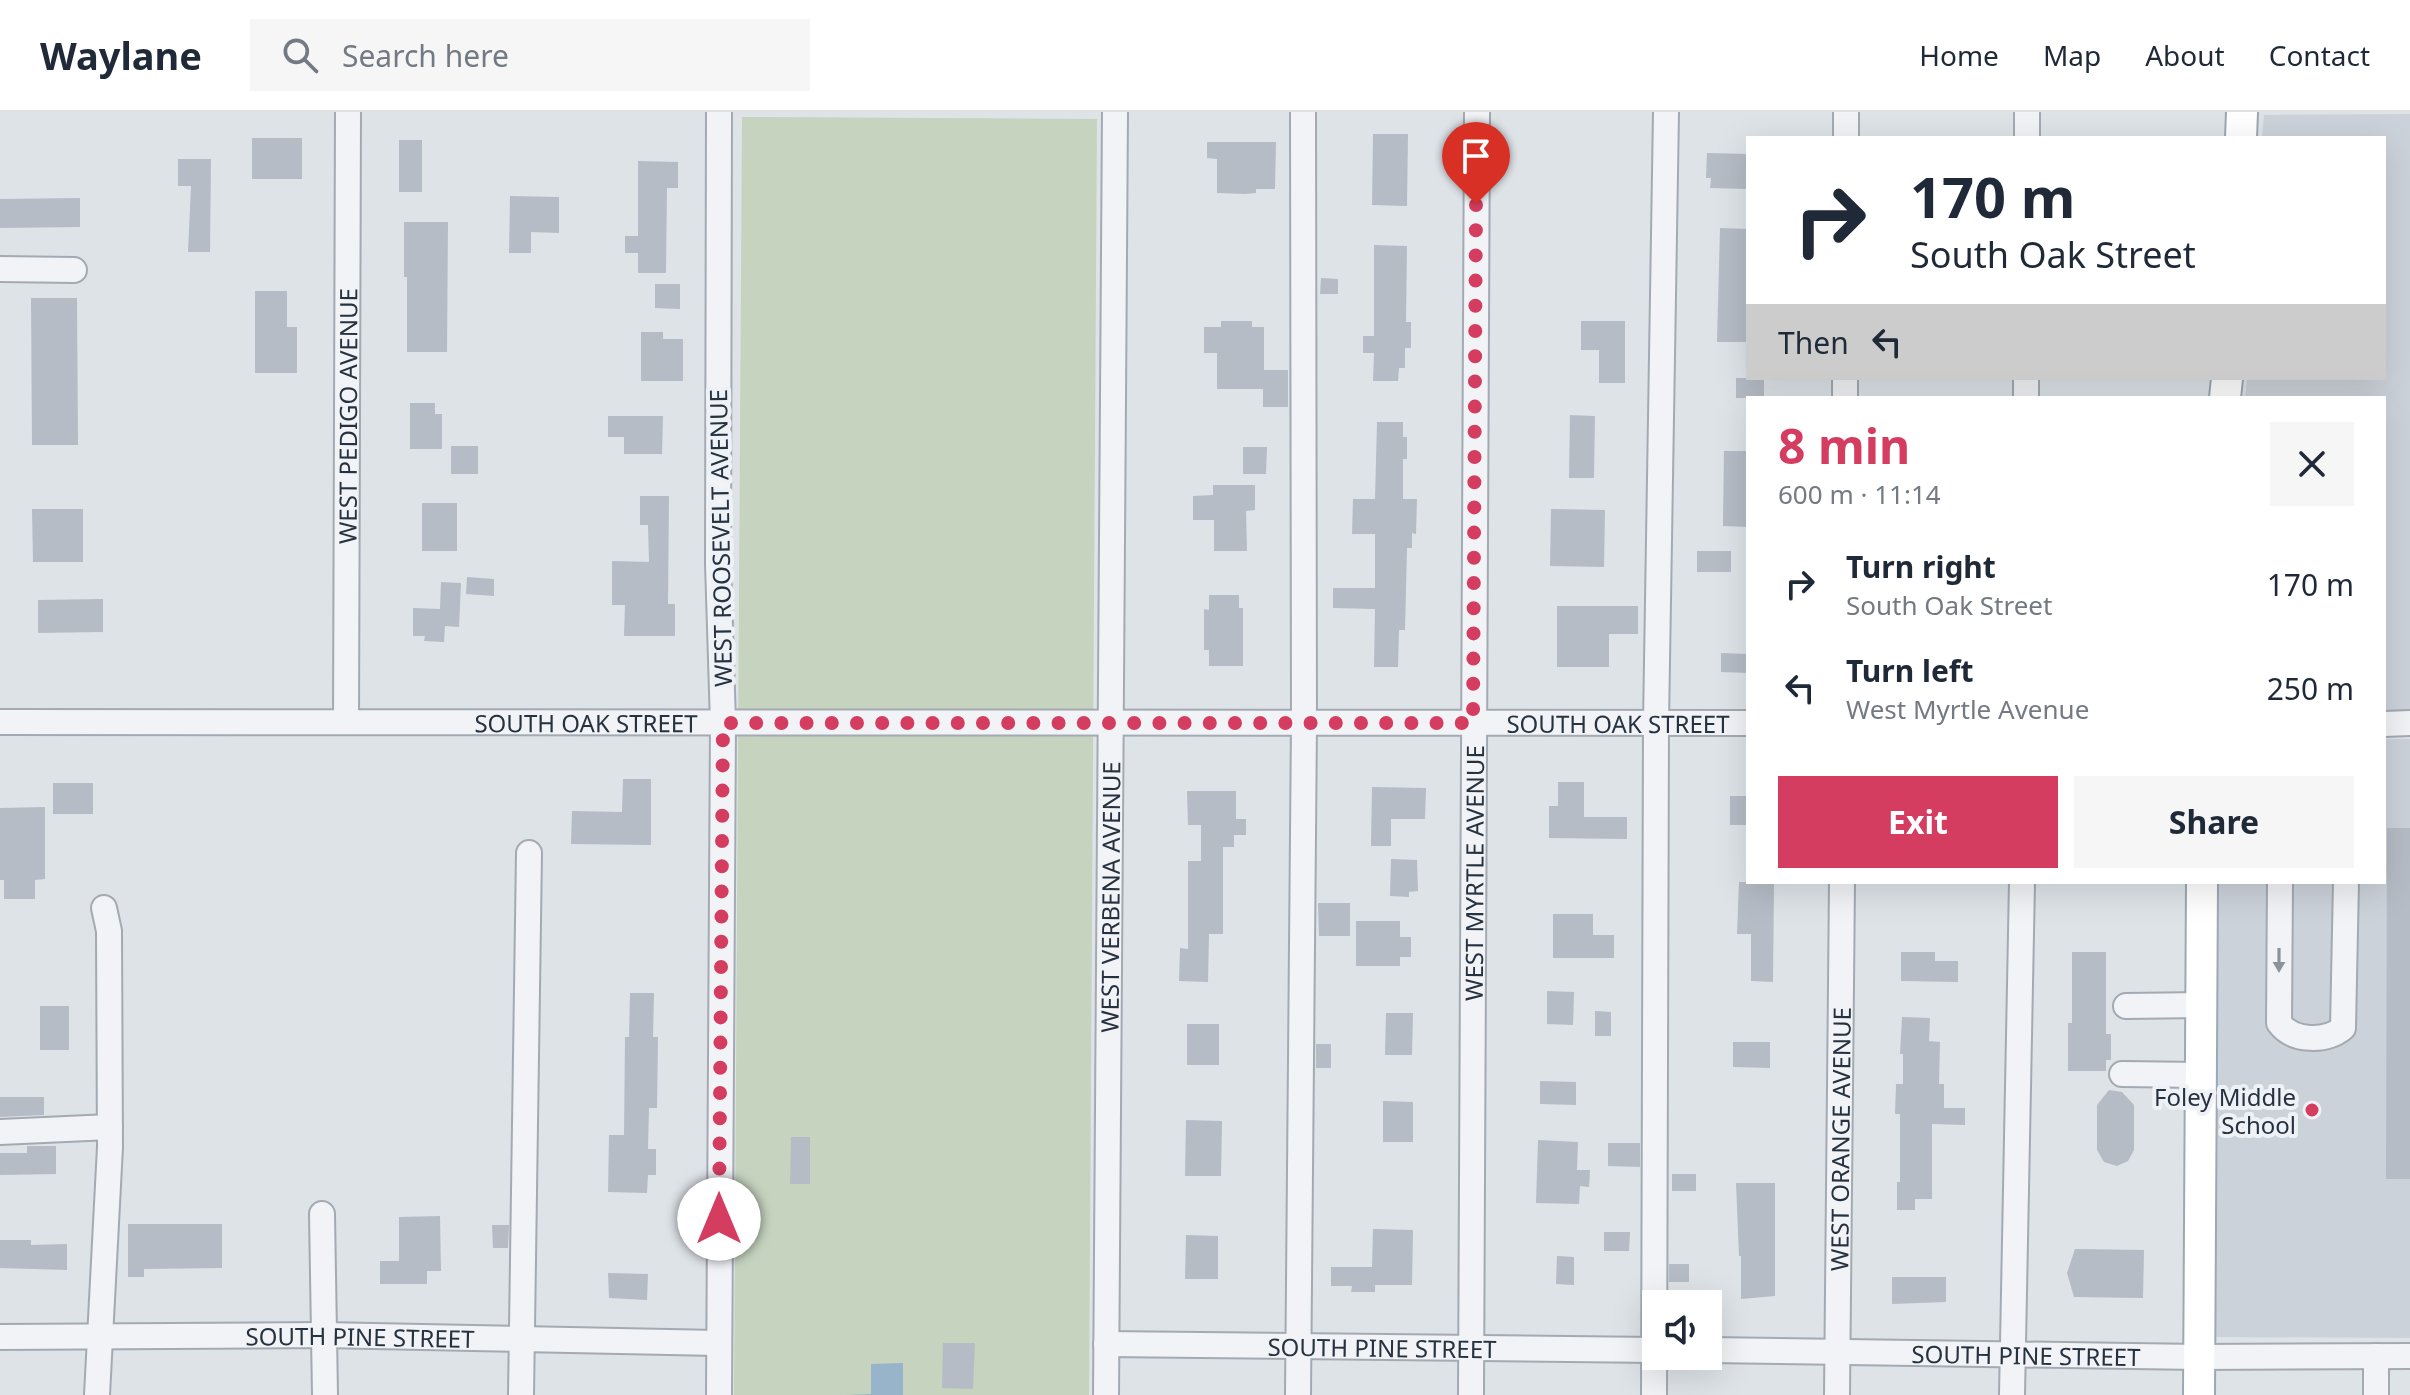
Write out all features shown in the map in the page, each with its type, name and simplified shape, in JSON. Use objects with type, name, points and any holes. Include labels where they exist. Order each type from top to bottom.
[{"type":"main road","points":[[2241,136],[2242,112]]},
{"type":"main road","points":[[2199,1395],[2202,884]]},
{"type":"street","name":"WEST PEDIGO AVENUE","points":[[346,722],[348,112]]},
{"type":"street","name":"WEST ROOSEVELT AVENUE","points":[[719,112],[718,564],[723,723],[719,1395]]},
{"type":"street","name":"WEST VERBENA AVENUE","points":[[1106,1395],[1115,112]]},
{"type":"street","points":[[1298,1395],[1304,723],[1303,112]]},
{"type":"street","name":"WEST MYRTLE AVENUE","points":[[1471,1395],[1477,112]]},
{"type":"street","points":[[1655,1290],[1656,723],[1666,112]]},
{"type":"street","points":[[1846,112],[1846,136]]},
{"type":"street","points":[[2027,112],[2027,136]]},
{"type":"street","points":[[0,269],[74,270]]},
{"type":"street","name":"SOUTH OAK STREET","points":[[0,722],[1746,723]]},
{"type":"street","points":[[2386,724],[2410,723]]},
{"type":"street","points":[[521,1395],[529,853]]},
{"type":"street","name":"WEST ORANGE AVENUE","points":[[1837,1395],[1842,884]]},
{"type":"street","points":[[2012,1395],[2022,884]]},
{"type":"street","points":[[2280,884],[2279,1023],[2297,1036],[2316,1038],[2337,1033],[2343,1028],[2346,884]]},
{"type":"street","points":[[97,1395],[110,1127],[109,931],[104,908]]},
{"type":"street","points":[[2126,1006],[2202,1005]]},
{"type":"street","points":[[2122,1074],[2201,1075]]},
{"type":"street","points":[[0,1132],[110,1127]]},
{"type":"street","points":[[322,1214],[325,1395]]},
{"type":"street","name":"SOUTH PINE STREET","points":[[0,1337],[323,1335],[718,1343]]},
{"type":"street","name":"SOUTH PINE STREET","points":[[1106,1344],[1642,1350]]},
{"type":"street","name":"SOUTH PINE STREET","points":[[1722,1350],[2199,1357],[2410,1356]]},
{"type":"street","points":[[2376,1356],[2376,1395]]},
{"type":"street","points":[[1654,1395],[1655,1370]]},
{"type":"shaded area","points":[[2410,114],[2410,711],[2386,711],[2386,396],[2245,396],[2247,380],[2386,380],[2386,136],[2262,136],[2264,115]]},
{"type":"shaded area","name":"Foley Middle School","points":[[2386,739],[2410,739],[2410,1338],[2213,1337],[2215,884],[2386,884]]},
{"type":"green space","points":[[742,117],[1097,119],[1089,1395],[734,1395]]},
{"type":"water","points":[[903,1363],[903,1395],[846,1395],[871,1394],[871,1364]]},
{"type":"building","points":[[1373,134],[1408,134],[1407,206],[1372,205]]},
{"type":"building","points":[[252,138],[302,138],[302,179],[252,179]]},
{"type":"building","points":[[399,140],[422,140],[422,192],[399,192]]},
{"type":"building","points":[[1207,142],[1276,142],[1275,189],[1256,189],[1256,193],[1245,194],[1217,193],[1217,159],[1207,158]]},
{"type":"building","points":[[1707,153],[1746,154],[1746,189],[1710,188],[1711,178],[1706,178]]},
{"type":"building","points":[[178,159],[211,159],[210,252],[188,252],[191,186],[178,186]]},
{"type":"building","points":[[638,161],[678,162],[678,188],[667,188],[666,273],[638,273],[638,253],[625,253],[625,236],[638,236]]},
{"type":"building","points":[[510,196],[559,197],[559,233],[531,232],[531,253],[509,253]]},
{"type":"building","points":[[80,198],[80,227],[0,228],[0,199]]},
{"type":"building","points":[[404,222],[448,222],[447,352],[407,352]]},
{"type":"building","points":[[1720,228],[1746,229],[1746,342],[1717,342]]},
{"type":"building","points":[[1374,245],[1407,246],[1406,322],[1411,322],[1411,348],[1405,348],[1405,368],[1399,368],[1398,381],[1373,381],[1374,353],[1363,353],[1363,336],[1374,336]]},
{"type":"building","points":[[1321,278],[1338,279],[1338,294],[1320,294]]},
{"type":"building","points":[[655,284],[680,284],[680,309],[655,308]]},
{"type":"building","points":[[255,291],[287,291],[287,327],[297,327],[297,373],[255,373]]},
{"type":"building","points":[[31,298],[77,298],[78,445],[32,445]]},
{"type":"building","points":[[1221,321],[1252,321],[1252,327],[1264,327],[1264,370],[1288,370],[1288,407],[1263,407],[1263,389],[1217,389],[1217,353],[1204,353],[1204,327],[1221,327]]},
{"type":"building","points":[[1581,321],[1625,321],[1625,383],[1599,383],[1599,350],[1581,350]]},
{"type":"building","points":[[641,332],[663,332],[663,339],[683,339],[683,381],[641,381]]},
{"type":"building","points":[[1736,378],[1764,380],[1764,396],[1736,398]]},
{"type":"building","points":[[410,403],[435,403],[435,414],[442,414],[442,449],[410,449]]},
{"type":"building","points":[[1570,415],[1595,416],[1594,478],[1569,478]]},
{"type":"building","points":[[608,416],[663,416],[662,454],[624,454],[624,437],[608,437]]},
{"type":"building","points":[[1377,422],[1403,422],[1407,459],[1403,459],[1403,499],[1417,499],[1416,534],[1412,533],[1412,548],[1407,548],[1405,630],[1399,630],[1398,667],[1374,667],[1375,609],[1333,608],[1333,588],[1375,588],[1375,534],[1352,534],[1353,499],[1375,499]]},
{"type":"building","points":[[451,446],[478,446],[478,474],[451,474]]},
{"type":"building","points":[[1243,447],[1267,447],[1266,474],[1243,474]]},
{"type":"building","points":[[1724,451],[1746,451],[1746,527],[1723,526]]},
{"type":"building","points":[[1213,485],[1255,485],[1255,510],[1246,511],[1247,551],[1214,551],[1214,520],[1193,520],[1193,496],[1213,495]]},
{"type":"building","points":[[640,496],[669,496],[668,604],[675,604],[675,636],[624,636],[625,605],[612,605],[612,561],[649,562],[648,525],[640,525]]},
{"type":"building","points":[[422,503],[457,503],[457,551],[422,551]]},
{"type":"building","points":[[32,509],[83,509],[83,562],[33,562]]},
{"type":"building","points":[[1551,509],[1605,510],[1604,567],[1550,566]]},
{"type":"building","points":[[1697,551],[1731,551],[1731,572],[1697,572]]},
{"type":"building","points":[[467,577],[494,579],[494,596],[466,594]]},
{"type":"building","points":[[441,582],[461,583],[459,627],[445,626],[444,642],[424,641],[425,636],[413,636],[413,608],[440,609]]},
{"type":"building","points":[[1209,595],[1239,595],[1239,608],[1243,608],[1243,666],[1209,666],[1209,650],[1204,650],[1204,609],[1209,610]]},
{"type":"building","points":[[103,599],[103,632],[38,633],[38,600]]},
{"type":"building","points":[[1557,606],[1638,606],[1638,634],[1609,634],[1609,667],[1557,667]]},
{"type":"building","points":[[1721,653],[1746,654],[1746,673],[1721,672]]},
{"type":"building","points":[[623,779],[651,779],[651,845],[571,844],[572,811],[622,812]]},
{"type":"building","points":[[1558,782],[1584,782],[1584,817],[1627,817],[1627,839],[1549,838],[1549,806],[1558,806]]},
{"type":"building","points":[[53,783],[93,783],[93,814],[53,814]]},
{"type":"building","points":[[1372,787],[1426,788],[1425,819],[1391,819],[1391,846],[1371,846]]},
{"type":"building","points":[[1187,791],[1236,791],[1236,819],[1246,819],[1246,835],[1234,835],[1234,847],[1223,847],[1223,934],[1209,934],[1208,982],[1179,981],[1180,948],[1188,949],[1188,861],[1201,861],[1201,825],[1188,825]]},
{"type":"building","points":[[1730,796],[1746,796],[1746,825],[1730,825]]},
{"type":"building","points":[[45,807],[45,879],[35,880],[35,899],[4,899],[4,880],[0,880],[0,808]]},
{"type":"building","points":[[2387,828],[2410,828],[2410,1179],[2386,1179]]},
{"type":"building","points":[[1391,859],[1417,860],[1418,891],[1409,892],[1409,897],[1390,896]]},
{"type":"building","points":[[1739,882],[1774,884],[1773,982],[1751,981],[1751,934],[1737,934]]},
{"type":"building","points":[[1318,903],[1350,903],[1350,936],[1319,936]]},
{"type":"building","points":[[1553,914],[1593,914],[1593,935],[1614,935],[1614,958],[1553,958]]},
{"type":"building","points":[[1356,921],[1400,921],[1400,937],[1411,937],[1411,957],[1400,957],[1400,966],[1356,966]]},
{"type":"building","points":[[1901,952],[1935,952],[1935,961],[1958,961],[1958,982],[1901,981]]},
{"type":"building","points":[[2072,952],[2106,952],[2106,1034],[2111,1034],[2111,1060],[2106,1060],[2106,1071],[2068,1071]]},
{"type":"building","points":[[1547,991],[1574,992],[1573,1025],[1547,1024]]},
{"type":"building","points":[[630,993],[654,993],[653,1037],[658,1037],[657,1108],[649,1108],[648,1149],[656,1149],[656,1175],[648,1175],[647,1193],[608,1192],[609,1135],[624,1135],[625,1037],[629,1037]]},
{"type":"building","points":[[40,1006],[69,1006],[69,1050],[40,1050]]},
{"type":"building","points":[[1595,1011],[1611,1012],[1611,1036],[1595,1036]]},
{"type":"building","points":[[1386,1013],[1413,1013],[1412,1055],[1385,1055]]},
{"type":"building","points":[[1902,1017],[1930,1018],[1929,1041],[1940,1042],[1939,1084],[1944,1084],[1944,1108],[1965,1108],[1965,1125],[1932,1124],[1932,1199],[1915,1199],[1915,1210],[1897,1210],[1900,1114],[1895,1114],[1896,1084],[1903,1084],[1903,1054],[1900,1054]]},
{"type":"building","points":[[1187,1024],[1219,1024],[1219,1065],[1187,1065]]},
{"type":"building","points":[[1733,1042],[1770,1042],[1770,1068],[1733,1067]]},
{"type":"building","points":[[1316,1044],[1331,1044],[1331,1068],[1316,1068]]},
{"type":"building","points":[[1540,1081],[1576,1082],[1576,1105],[1540,1104]]},
{"type":"building","points":[[2109,1090],[2122,1092],[2134,1105],[2134,1150],[2128,1161],[2117,1166],[2104,1162],[2097,1150],[2097,1105]]},
{"type":"building","points":[[0,1097],[44,1097],[44,1115],[0,1117]]},
{"type":"building","points":[[1383,1101],[1413,1102],[1413,1142],[1383,1142]]},
{"type":"building","points":[[1186,1120],[1222,1121],[1221,1176],[1185,1176]]},
{"type":"building","points":[[791,1137],[810,1137],[810,1184],[790,1184]]},
{"type":"building","points":[[1538,1140],[1578,1142],[1577,1170],[1590,1170],[1589,1187],[1580,1186],[1579,1204],[1536,1203]]},
{"type":"building","points":[[1608,1143],[1640,1143],[1640,1167],[1608,1166]]},
{"type":"building","points":[[27,1146],[56,1146],[56,1174],[0,1175],[0,1153],[27,1153]]},
{"type":"building","points":[[1672,1174],[1696,1174],[1696,1191],[1672,1191]]},
{"type":"building","points":[[1736,1183],[1775,1183],[1775,1296],[1741,1299]]},
{"type":"building","points":[[440,1216],[441,1271],[427,1271],[427,1284],[380,1284],[380,1261],[399,1261],[399,1217]]},
{"type":"building","points":[[128,1224],[222,1224],[222,1268],[144,1269],[144,1277],[128,1277]]},
{"type":"building","points":[[492,1225],[509,1225],[508,1248],[493,1248]]},
{"type":"building","points":[[1373,1229],[1413,1230],[1412,1285],[1375,1285],[1375,1292],[1351,1292],[1352,1286],[1331,1286],[1331,1267],[1372,1267]]},
{"type":"building","points":[[1604,1232],[1630,1232],[1629,1251],[1604,1251]]},
{"type":"building","points":[[1186,1235],[1218,1236],[1218,1279],[1185,1279]]},
{"type":"building","points":[[0,1240],[31,1240],[31,1245],[67,1244],[67,1270],[0,1268]]},
{"type":"building","points":[[2075,1249],[2144,1250],[2143,1298],[2074,1297],[2067,1273]]},
{"type":"building","points":[[1557,1256],[1574,1257],[1574,1285],[1556,1284]]},
{"type":"building","points":[[1669,1264],[1689,1264],[1689,1282],[1669,1282]]},
{"type":"building","points":[[608,1273],[648,1274],[647,1300],[609,1298]]},
{"type":"building","points":[[1892,1277],[1946,1277],[1946,1302],[1892,1304]]},
{"type":"building","points":[[943,1343],[975,1343],[973,1389],[942,1388]]},
{"type":"place","name":"Foley Middle School","points":[[2312,1110]]},
{"type":"route","points":[[719,1219],[723,723],[1473,723],[1476,204]]}]
